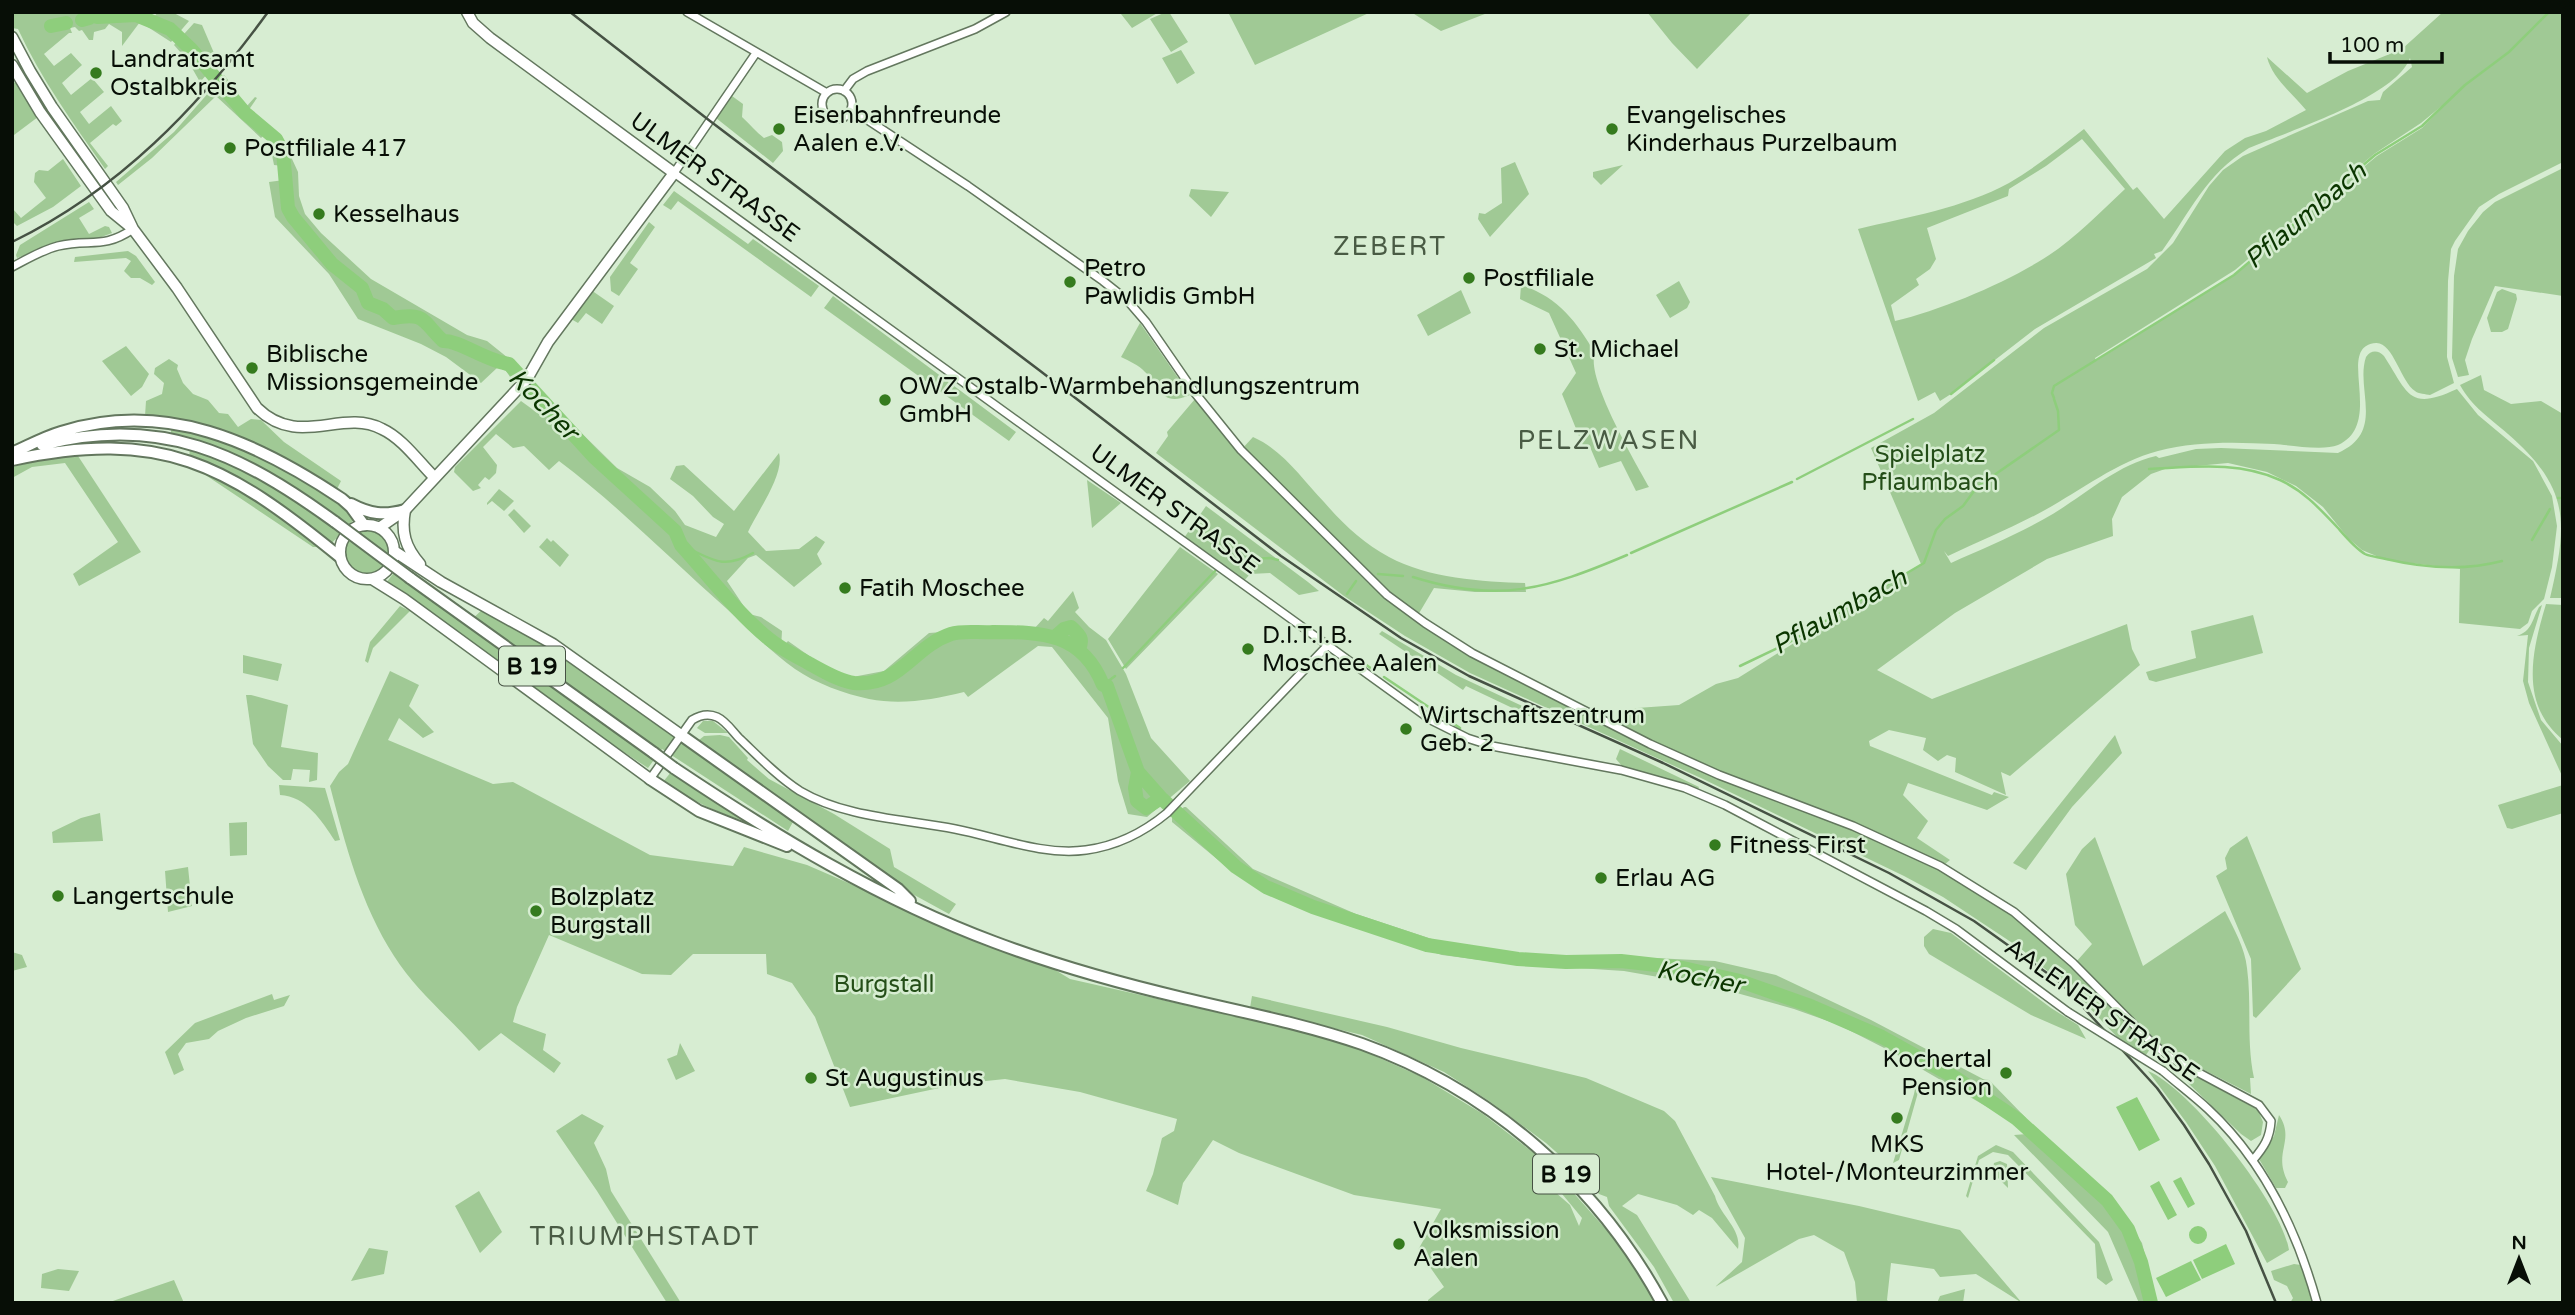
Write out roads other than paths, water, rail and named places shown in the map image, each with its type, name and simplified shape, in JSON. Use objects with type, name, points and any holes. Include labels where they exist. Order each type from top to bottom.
[{"type":"highway","points":[[82,432],[143,420],[206,430],[275,457],[342,499],[375,514],[384,515],[405,510]]},
{"type":"highway","name":"B 19","points":[[12,454],[82,432],[154,437],[209,450],[263,474],[290,490],[674,768],[832,865],[917,908],[993,942],[1107,978],[1332,1034],[1397,1058],[1439,1078],[1483,1104],[1539,1148],[1585,1193],[1643,1270],[1662,1303]]},
{"type":"highway","points":[[12,460],[50,444],[154,450],[184,458],[215,470],[283,513],[340,557]]},
{"type":"highway","points":[[342,499],[364,525]]},
{"type":"highway","points":[[681,735],[898,889],[917,908]]},
{"type":"highway","points":[[650,779],[699,811],[832,865]]},
{"type":"main road","name":"ULMER STRASSE","points":[[467,12],[473,23],[490,38],[674,173]]},
{"type":"main road","points":[[12,37],[52,107],[123,208],[133,229],[177,288],[250,400],[265,416],[283,424],[304,428],[357,423],[373,425],[389,433],[434,477]]},
{"type":"main road","points":[[12,65],[40,112],[111,211],[133,229]]},
{"type":"main road","points":[[372,579],[390,566],[395,525],[405,510],[523,383],[548,342],[674,173]]},
{"type":"main road","points":[[418,461],[420,493]]},
{"type":"main road","points":[[379,528],[405,510]]},
{"type":"main road","points":[[405,510],[402,531],[408,549],[430,575]]},
{"type":"main road","points":[[650,779],[404,599],[372,579],[355,577],[348,572],[340,557],[340,548],[348,533],[364,525],[379,528],[393,546],[430,575],[553,644],[681,735]]},
{"type":"street","points":[[687,12],[827,93]]},
{"type":"street","points":[[844,91],[853,79],[867,71],[947,41],[1006,12]]},
{"type":"street","points":[[674,173],[756,54]]},
{"type":"street","points":[[835,89],[844,91],[851,99],[851,109],[842,118],[829,116],[822,106],[827,93],[835,89]]},
{"type":"street","points":[[851,109],[976,191],[1127,300],[1146,322],[1195,393],[1241,450],[1387,595],[1472,653],[1650,744],[1719,775],[1853,826],[1940,866],[2005,905],[2073,963],[2153,1044],[2171,1058],[2259,1105],[2271,1121],[2270,1136],[2253,1160]]},
{"type":"street","name":"ULMER STRASSE","points":[[674,173],[1432,720],[1468,738],[1514,751],[1621,770],[1685,788],[1725,805],[1926,911]]},
{"type":"street","points":[[12,267],[52,247],[105,243],[133,229]]},
{"type":"street","points":[[650,779],[697,717],[714,715],[777,773],[801,791],[829,804],[882,818],[953,829],[1042,849],[1086,850],[1113,844],[1153,824],[1167,813],[1326,646]]},
{"type":"street","name":"AALENER STRASSE","points":[[1926,911],[1956,929],[2068,1012],[2164,1071],[2210,1111],[2253,1160],[2275,1195],[2303,1255],[2317,1303]]},
{"type":"waterway","name":"Pflaumbach","points":[[2054,398],[2054,386],[2234,275],[2375,155],[2422,126],[2465,85],[2509,52],[2549,12]]},
{"type":"waterway","name":"Kocher","points":[[97,17],[136,15],[170,29],[191,49],[245,113],[276,139],[283,152],[288,208],[293,217],[332,264],[362,288],[368,303],[383,309],[393,318],[418,317],[443,341],[509,364],[594,457],[675,531],[681,545],[745,617],[784,649],[843,680],[870,683],[895,673],[938,640],[956,633],[1028,633],[1059,639],[1072,645],[1084,655],[1103,685],[1107,686],[1138,772],[1161,798],[1236,867],[1266,887],[1313,907],[1427,945],[1518,959],[1621,961],[1683,968],[1740,981],[1808,1005],[1882,1037],[1956,1078],[2017,1119],[2107,1200],[2128,1229],[2141,1262],[2151,1303]]},
{"type":"waterway","name":"Kocher","points":[[82,20],[89,18]]},
{"type":"waterway","name":"Kocher","points":[[51,26],[66,23]]},
{"type":"waterway","points":[[1951,394],[1994,360]]},
{"type":"waterway","name":"Pflaumbach","points":[[1740,666],[1788,643],[1924,563],[1936,530],[1945,519],[1963,506],[1977,487],[2059,430],[2054,399]]},
{"type":"waterway","points":[[1797,479],[1913,419]]},
{"type":"waterway","points":[[2149,469],[2232,468],[2280,480],[2304,495],[2354,545],[2370,556],[2415,565],[2444,567],[2502,561]]},
{"type":"waterway","points":[[1631,553],[1792,482]]},
{"type":"waterway","points":[[2558,498],[2563,498]]},
{"type":"waterway","points":[[2532,540],[2550,509]]},
{"type":"waterway","points":[[681,545],[724,562],[753,553]]},
{"type":"waterway","points":[[1413,577],[1471,590],[1522,589],[1572,577],[1627,555]]},
{"type":"waterway","points":[[1235,560],[1278,560]]},
{"type":"waterway","name":"Pflaumbach","points":[[1123,668],[1215,571]]},
{"type":"waterway","points":[[1378,574],[1403,576]]},
{"type":"waterway","points":[[1347,594],[1356,581]]},
{"type":"waterway","name":"Kocher","points":[[1056,636],[1071,627],[1081,639],[1079,649]]},
{"type":"waterway","name":"Pflaumbach","points":[[1358,659],[1372,669]]},
{"type":"waterway","name":"Pflaumbach","points":[[1103,685],[1115,676]]},
{"type":"waterway","name":"Pflaumbach","points":[[1384,677],[1460,728]]},
{"type":"waterway","name":"Kocher","points":[[1138,772],[1135,788],[1137,801],[1146,808],[1161,798]]},
{"type":"railway","points":[[12,242],[87,197],[154,143],[214,81],[268,12]]},
{"type":"railway","points":[[570,12],[1281,556],[1401,638],[1469,676],[1663,763],[1889,873],[1974,921],[2061,983],[2157,1088],[2184,1125],[2246,1231],[2276,1303]]},
{"type":"place","name":"Landratsamt Ostalbkreis","points":[[96,73]]},
{"type":"place","name":"Eisenbahnfreunde Aalen e.V.","points":[[779,129]]},
{"type":"place","name":"Evangelisches Kinderhaus Purzelbaum","points":[[1612,129]]},
{"type":"place","name":"Postfiliale 417","points":[[230,148]]},
{"type":"place","name":"Kesselhaus","points":[[319,214]]},
{"type":"place","name":"Postfiliale","points":[[1469,278]]},
{"type":"place","name":"Petro Pawlidis GmbH","points":[[1070,282]]},
{"type":"place","name":"St. Michael","points":[[1540,349]]},
{"type":"place","name":"Biblische Missionsgemeinde","points":[[252,368]]},
{"type":"place","name":"OWZ Ostalb-Warmbehandlungszentrum GmbH","points":[[885,400]]},
{"type":"place","name":"Fatih Moschee","points":[[845,588]]},
{"type":"place","name":"D.I.T.I.B. Moschee Aalen","points":[[1248,649]]},
{"type":"place","name":"Wirtschaftszentrum Geb. 2","points":[[1406,729]]},
{"type":"place","name":"Fitness First","points":[[1715,845]]},
{"type":"place","name":"Erlau AG","points":[[1601,878]]},
{"type":"place","name":"Langertschule","points":[[58,896]]},
{"type":"place","name":"Bolzplatz Burgstall","points":[[536,911]]},
{"type":"place","name":"Kochertal Pension","points":[[2006,1073]]},
{"type":"place","name":"St Augustinus","points":[[811,1078]]},
{"type":"place","name":"MKS Hotel-/Monteurzimmer","points":[[1897,1118]]},
{"type":"place","name":"Volksmission Aalen","points":[[1399,1244]]},
{"type":"district","name":"ZEBERT","points":[[1390,246]]},
{"type":"district","name":"PELZWASEN","points":[[1609,440]]},
{"type":"district","name":"TRIUMPHSTADT","points":[[645,1236]]},
{"type":"park label","name":"Spielplatz Pflaumbach","points":[[1930,468]]},
{"type":"park label","name":"Burgstall","points":[[884,984]]}]
